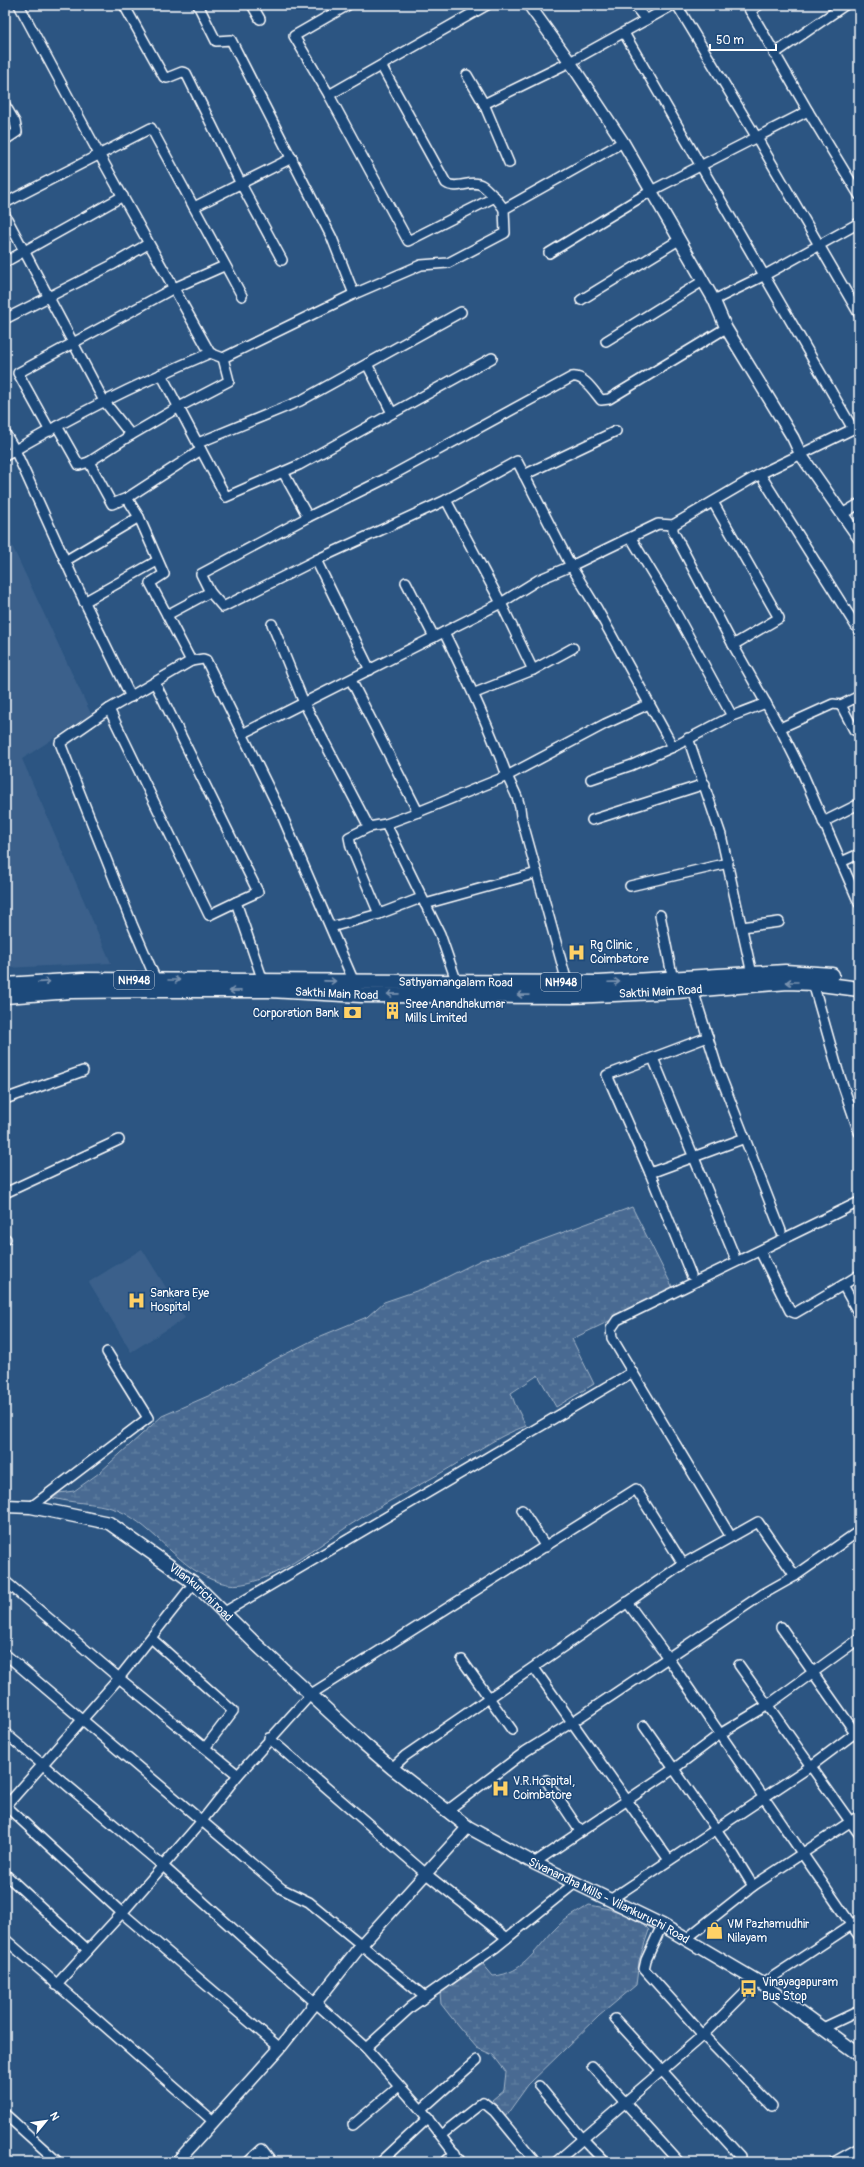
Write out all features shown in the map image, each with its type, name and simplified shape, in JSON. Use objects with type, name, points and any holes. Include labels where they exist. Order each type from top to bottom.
[{"type":"highway","name":"Sathyamangalam Road","points":[[5,985],[83,980],[457,983],[567,982],[585,989],[752,974],[812,973],[859,979]]},
{"type":"highway","name":"Sakthi Main Road","points":[[5,996],[72,991],[158,990],[269,990],[361,995],[585,989],[693,990],[788,982],[859,988]]},
{"type":"main road","name":"Vilankurichi road","points":[[5,1506],[31,1507],[109,1523],[194,1582],[223,1613],[363,1743]]},
{"type":"main road","name":"Sivanandha Mills - Vilankuruchi Road","points":[[363,1743],[392,1768],[468,1827],[534,1863],[662,1925],[759,1983],[859,2055]]},
{"type":"street","points":[[19,5],[98,154],[123,196],[148,244],[174,288],[210,352],[222,358],[229,381],[179,407],[88,462],[79,465],[18,372],[73,344],[174,288],[224,266]]},
{"type":"street","points":[[124,5],[164,77],[167,78],[182,72],[186,73],[241,184],[282,260]]},
{"type":"street","points":[[198,5],[216,41],[231,40],[332,238],[354,294]]},
{"type":"street","points":[[252,5],[260,19]]},
{"type":"street","points":[[348,5],[294,36],[329,95],[408,240],[494,197]]},
{"type":"street","points":[[329,95],[487,5]]},
{"type":"street","points":[[529,5],[570,62],[623,142],[714,300],[726,328],[793,438],[801,455],[859,538]]},
{"type":"street","points":[[634,5],[646,20]]},
{"type":"street","points":[[484,104],[570,62],[673,5]]},
{"type":"street","points":[[677,5],[757,138],[859,314]]},
{"type":"street","points":[[760,5],[749,8],[774,54],[859,195]]},
{"type":"street","points":[[774,54],[845,5]]},
{"type":"street","points":[[242,734],[501,603],[538,580],[631,538],[658,524],[673,525],[791,457],[801,455],[856,428],[624,32]]},
{"type":"street","points":[[222,358],[354,294],[421,265],[448,263],[505,233],[504,209],[482,185],[474,183],[456,186],[446,183],[382,66]]},
{"type":"street","points":[[467,75],[484,104],[509,163]]},
{"type":"street","points":[[5,105],[15,122],[17,132],[5,140]]},
{"type":"street","points":[[549,253],[651,191],[808,111]]},
{"type":"street","points":[[5,203],[151,128],[224,266],[242,296]]},
{"type":"street","points":[[504,209],[623,142]]},
{"type":"street","points":[[194,207],[292,158]]},
{"type":"street","points":[[5,262],[24,253],[123,196]]},
{"type":"street","points":[[5,215],[104,401],[131,436]]},
{"type":"street","points":[[714,300],[765,275],[859,223]]},
{"type":"street","points":[[581,300],[679,240]]},
{"type":"street","points":[[5,319],[48,298],[148,244]]},
{"type":"street","points":[[606,341],[703,281]]},
{"type":"street","points":[[88,462],[112,504],[127,498],[199,446],[300,401],[461,312]]},
{"type":"street","points":[[673,747],[596,607],[571,566],[517,461],[446,500],[316,560],[223,607],[210,592],[200,574],[308,516],[385,479],[572,377],[576,376],[584,380],[601,400],[608,399],[726,328]]},
{"type":"street","points":[[5,456],[104,401],[210,352]]},
{"type":"street","points":[[161,374],[226,497],[284,472],[492,358]]},
{"type":"street","points":[[367,364],[392,413]]},
{"type":"street","points":[[524,474],[616,431]]},
{"type":"street","points":[[5,433],[16,450],[84,602],[131,697]]},
{"type":"street","points":[[284,472],[308,516]]},
{"type":"street","points":[[760,474],[858,627]]},
{"type":"street","points":[[127,498],[139,517],[164,574],[150,583],[191,661]]},
{"type":"street","points":[[446,500],[501,603],[533,670]]},
{"type":"street","points":[[713,502],[779,618],[733,645]]},
{"type":"street","points":[[842,514],[859,504]]},
{"type":"street","points":[[65,561],[139,517]]},
{"type":"street","points":[[673,525],[674,531],[733,645],[780,728],[859,903]]},
{"type":"street","points":[[631,538],[671,604],[732,716]]},
{"type":"street","points":[[316,560],[370,670]]},
{"type":"street","points":[[84,602],[157,561]]},
{"type":"street","points":[[406,582],[434,637]]},
{"type":"street","points":[[167,615],[210,592]]},
{"type":"street","points":[[272,624],[304,703],[368,827]]},
{"type":"street","points":[[444,632],[475,693],[507,776],[520,802],[521,816],[567,982]]},
{"type":"street","points":[[475,693],[533,670],[573,648]]},
{"type":"street","points":[[156,980],[132,924],[60,743],[109,709],[191,661],[203,659],[206,660],[280,811],[354,982]]},
{"type":"street","points":[[351,680],[418,812]]},
{"type":"street","points":[[109,709],[209,915],[258,892],[154,683]]},
{"type":"street","points":[[780,728],[834,704],[841,705],[859,696]]},
{"type":"street","points":[[591,779],[632,765],[673,747],[732,716],[766,703]]},
{"type":"street","points":[[379,914],[351,847],[349,837],[368,827],[386,824],[507,776],[604,724],[649,704]]},
{"type":"street","points":[[841,705],[854,730]]},
{"type":"street","points":[[688,738],[721,834],[752,974]]},
{"type":"street","points":[[592,820],[705,784]]},
{"type":"street","points":[[823,822],[859,804]]},
{"type":"street","points":[[386,824],[440,934],[457,983]]},
{"type":"street","points":[[841,862],[859,854]]},
{"type":"street","points":[[630,886],[728,863]]},
{"type":"street","points":[[331,927],[423,901],[537,873]]},
{"type":"street","points":[[236,902],[263,981]]},
{"type":"street","points":[[660,916],[673,980]]},
{"type":"street","points":[[742,927],[779,922]]},
{"type":"street","points":[[813,983],[838,1071],[859,1132]]},
{"type":"street","points":[[693,990],[717,1067],[782,1231]]},
{"type":"street","points":[[690,1275],[650,1174],[606,1075],[708,1037]]},
{"type":"street","points":[[653,1058],[734,1255]]},
{"type":"street","points":[[5,1100],[83,1071]]},
{"type":"street","points":[[650,1174],[745,1138]]},
{"type":"street","points":[[5,1193],[120,1140]]},
{"type":"street","points":[[731,1537],[631,1372],[612,1338],[611,1329],[617,1320],[859,1202]]},
{"type":"street","points":[[760,1251],[790,1311],[795,1313],[859,1275]]},
{"type":"street","points":[[843,1285],[859,1314]]},
{"type":"street","points":[[31,1507],[148,1418],[107,1352]]},
{"type":"street","points":[[223,1613],[631,1372]]},
{"type":"street","points":[[56,1985],[122,1913],[201,1822],[269,1738],[311,1694],[636,1489],[683,1564]]},
{"type":"street","points":[[522,1510],[546,1547]]},
{"type":"street","points":[[392,1768],[405,1756],[490,1699],[683,1564],[758,1522],[795,1576]]},
{"type":"street","points":[[448,1810],[526,1751],[571,1723],[763,1594],[795,1576],[859,1530]]},
{"type":"street","points":[[5,1581],[119,1678],[238,1775]]},
{"type":"street","points":[[194,1582],[119,1678],[6,1806],[122,1913],[280,2048]]},
{"type":"street","points":[[627,1602],[668,1658],[802,1855],[855,1923],[859,1936]]},
{"type":"street","points":[[610,1900],[762,1796],[810,1766],[858,1733],[812,1672],[782,1627]]},
{"type":"street","points":[[151,1638],[233,1711],[205,1748]]},
{"type":"street","points":[[534,1863],[675,1768],[720,1734],[768,1705],[812,1672],[859,1640]]},
{"type":"street","points":[[5,1654],[201,1822],[282,1889],[310,1902],[425,1997]]},
{"type":"street","points":[[462,1660],[512,1730]]},
{"type":"street","points":[[740,1665],[859,1834]]},
{"type":"street","points":[[534,1668],[571,1723],[628,1799],[669,1860]]},
{"type":"street","points":[[644,1726],[716,1828],[753,1886]]},
{"type":"street","points":[[5,1733],[163,1866],[366,2048],[428,2118],[461,2162]]},
{"type":"street","points":[[269,1738],[425,1873],[507,1938]]},
{"type":"street","points":[[546,1780],[580,1831]]},
{"type":"street","points":[[686,1939],[753,1886],[859,1816]]},
{"type":"street","points":[[177,2162],[280,2048],[362,1944],[468,1827]]},
{"type":"street","points":[[5,1874],[88,1950]]},
{"type":"street","points":[[366,2048],[411,2007],[507,1938],[575,1883]]},
{"type":"street","points":[[556,2162],[582,2138],[625,2104],[759,1983],[855,1923]]},
{"type":"street","points":[[662,1925],[646,1960],[644,1969],[703,2034],[772,2106]]},
{"type":"street","points":[[5,1939],[213,2122]]},
{"type":"street","points":[[823,2028],[859,2011]]},
{"type":"street","points":[[615,2019],[740,2156]]},
{"type":"street","points":[[421,2110],[477,2060]]},
{"type":"street","points":[[592,2066],[679,2162]]},
{"type":"street","points":[[353,2125],[399,2086]]},
{"type":"street","points":[[539,2086],[582,2138],[605,2162]]},
{"type":"street","points":[[441,2136],[483,2102],[494,2110],[536,2162]]},
{"type":"street","points":[[5,2114],[58,2162]]},
{"type":"street","points":[[381,2162],[428,2118]]},
{"type":"street","points":[[838,2161],[859,2148]]},
{"type":"street","points":[[248,2162],[262,2149],[272,2162]]},
{"type":"street","points":[[445,2162],[455,2153]]},
{"type":"shaded area","points":[[5,531],[91,714],[22,759],[111,963],[5,968]]},
{"type":"shaded area","name":"Sankara Eye Hospital","points":[[142,1249],[185,1318],[131,1352],[89,1282]]},
{"type":"green space","points":[[632,1207],[674,1290],[572,1339],[594,1384],[556,1407],[538,1375],[511,1393],[526,1426],[492,1442],[450,1468],[376,1509],[293,1563],[276,1572],[259,1580],[242,1584],[227,1584],[212,1580],[186,1564],[139,1522],[126,1514],[99,1505],[53,1498],[59,1493],[74,1491],[99,1473],[162,1416],[222,1390],[268,1363],[321,1336],[367,1317],[384,1302],[425,1288],[481,1260],[504,1254]]},
{"type":"green space","points":[[589,1905],[613,1910],[629,1916],[643,1924],[649,1930],[639,1961],[636,1985],[599,2016],[528,2085],[505,2117],[492,2100],[504,2090],[506,2072],[493,2055],[477,2048],[459,2027],[441,2004],[440,1993],[483,1964],[493,1976],[514,1970],[530,1958],[561,1923]]},
{"type":"place","name":"Rg Clinic , Coimbatore","points":[[577,952]]},
{"type":"place","name":"Sree Anandhakumar Mills Limited","points":[[392,1011]]},
{"type":"place","name":"Corporation Bank","points":[[352,1013]]},
{"type":"place","name":"Sankara Eye Hospital","points":[[137,1300]]},
{"type":"place","name":"V.R.Hospital, Coimbatore","points":[[500,1788]]},
{"type":"place","name":"VM Pazhamudhir Nilayam","points":[[714,1931]]},
{"type":"place","name":"Vinayagapuram Bus Stop","points":[[749,1989]]}]
